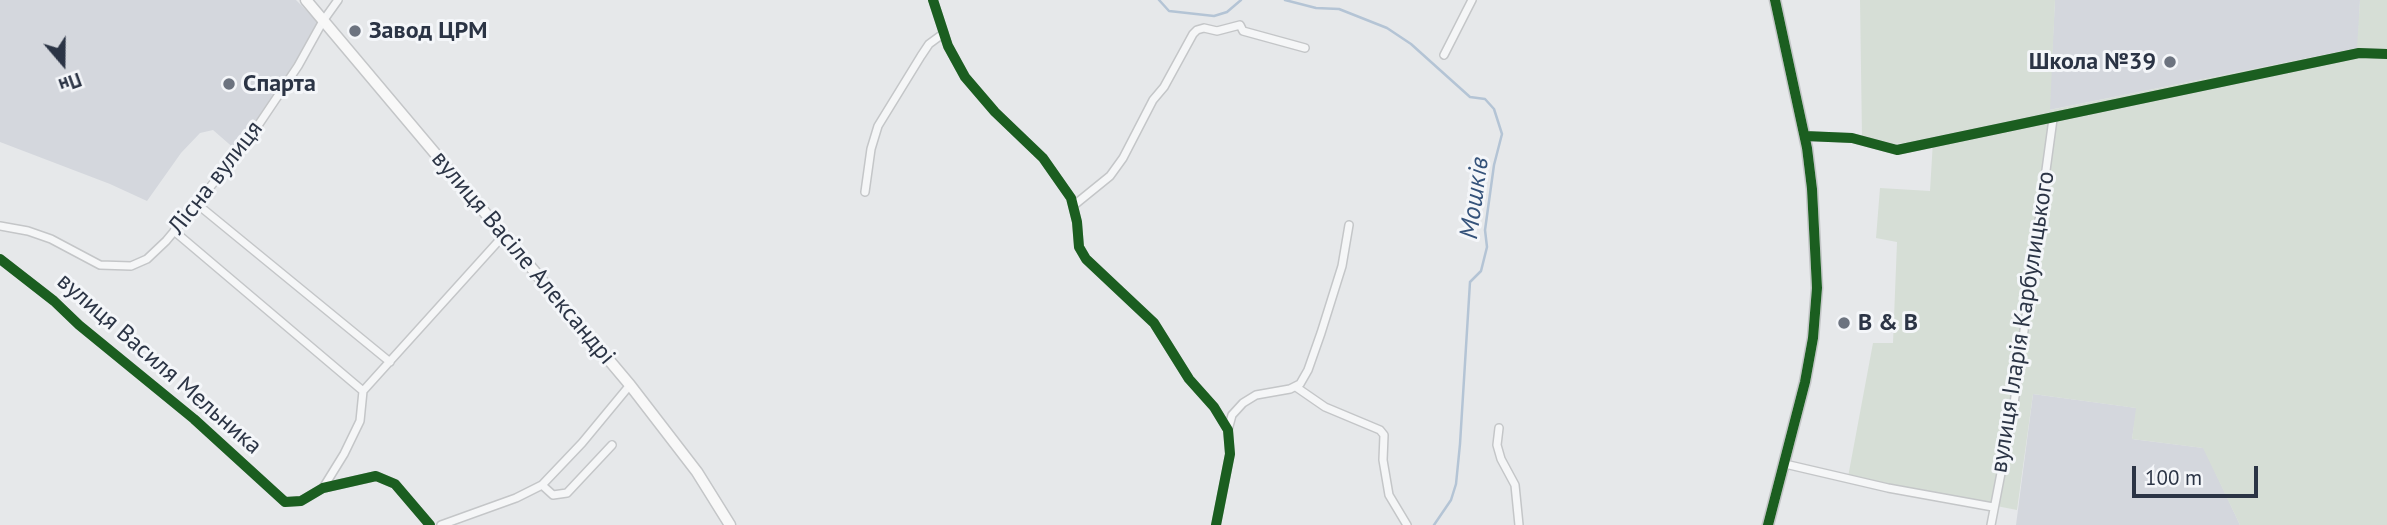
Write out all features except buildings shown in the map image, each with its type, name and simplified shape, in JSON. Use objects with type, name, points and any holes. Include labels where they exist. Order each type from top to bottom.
[{"type":"main road","name":"вулиця Васіле Александрі","points":[[306,0],[630,385],[675,441],[730,525]]},
{"type":"main road","points":[[1768,525],[1805,382],[1813,338],[1817,288],[1812,189],[1805,136],[1775,0]]},
{"type":"street","name":"Лісна вулиця","points":[[147,259],[197,204],[253,133],[338,0]]},
{"type":"street","points":[[933,0],[948,46],[965,77],[995,112],[1043,158],[1071,198],[1079,247],[1086,258],[1154,323],[1189,379],[1214,407],[1228,430]]},
{"type":"street","points":[[1444,54],[1472,0]]},
{"type":"street","points":[[1073,206],[1110,176],[1123,158],[1153,100],[1164,87],[1197,30],[1204,28],[1217,31],[1240,25],[1243,31],[1305,48]]},
{"type":"street","points":[[865,192],[871,149],[878,126],[929,44],[944,33]]},
{"type":"street","points":[[1805,136],[1852,138],[1897,150],[2359,53],[2387,54]]},
{"type":"street","name":"вулиця Іларія Карбулицького","points":[[1991,525],[2012,411],[2053,119]]},
{"type":"street","points":[[197,204],[390,362]]},
{"type":"street","points":[[1216,525],[1230,454],[1228,430],[1233,415],[1243,403],[1256,395],[1296,387],[1308,370],[1342,266],[1349,225]]},
{"type":"street","name":"вулиця Василя Мельника","points":[[0,226],[51,239],[100,265],[122,267],[147,259]]},
{"type":"street","points":[[174,231],[363,391]]},
{"type":"street","points":[[323,488],[360,421],[363,391],[504,234]]},
{"type":"street","name":"вулиця Василя Мельника","points":[[0,259],[194,419],[277,496],[289,502],[301,501],[323,488]]},
{"type":"street","points":[[441,525],[516,498],[542,485],[582,443],[630,385]]},
{"type":"street","points":[[1296,387],[1325,407],[1380,430],[1384,435],[1383,460],[1389,495],[1407,525]]},
{"type":"street","points":[[1499,429],[1497,445],[1501,459],[1516,485],[1519,525]]},
{"type":"street","points":[[542,485],[553,495],[567,493],[612,445]]},
{"type":"street","points":[[1785,464],[1888,488],[1993,507]]},
{"type":"street","points":[[323,488],[376,476],[395,484],[430,525]]},
{"type":"shaded area","name":"Завод ЦРМ","points":[[0,0],[296,0],[320,24],[296,65],[236,150],[213,130],[200,133],[181,153],[147,201],[0,142]]},
{"type":"shaded area","points":[[1860,0],[2055,0],[2050,110],[2357,48],[2360,0],[2387,0],[2387,525],[2240,525],[2203,448],[2132,439],[2136,408],[2033,394],[2017,510],[1848,477],[1873,343],[1893,343],[1897,242],[1876,238],[1880,188],[1930,191],[1933,141],[1893,144],[1862,137]]},
{"type":"shaded area","name":"Школа №39","points":[[2055,0],[2360,0],[2358,48],[2049,110]]},
{"type":"shaded area","points":[[2033,394],[2137,408],[2132,439],[2204,448],[2240,525],[2016,525]]},
{"type":"waterway","name":"Мошків","points":[[1159,0],[1169,11],[1214,16],[1227,12],[1241,0]]},
{"type":"waterway","name":"Мошків","points":[[1285,0],[1316,8],[1339,9],[1387,28],[1411,44],[1470,97],[1485,99],[1494,109],[1502,134],[1494,165],[1485,230],[1487,247],[1481,271],[1470,282],[1456,484],[1451,500],[1434,525]]},
{"type":"cycle path","points":[[933,0],[948,46],[965,77],[995,112],[1043,158],[1071,198],[1079,247],[1086,259],[1154,323],[1189,379],[1214,407],[1228,430],[1230,454],[1216,525]]},
{"type":"cycle path","points":[[1768,525],[1805,382],[1813,338],[1817,288],[1807,148],[1775,0]]},
{"type":"cycle path","points":[[1805,136],[1852,138],[1897,150],[2359,53],[2387,54]]},
{"type":"cycle path","points":[[0,259],[194,419],[285,502],[301,501],[323,488],[376,476],[395,484],[430,525]]},
{"type":"place","name":"Завод ЦРМ","points":[[355,31]]},
{"type":"place","name":"Школа №39","points":[[2170,62]]},
{"type":"place","name":"Спарта","points":[[229,84]]},
{"type":"place","name":"B & B","points":[[1844,323]]}]
